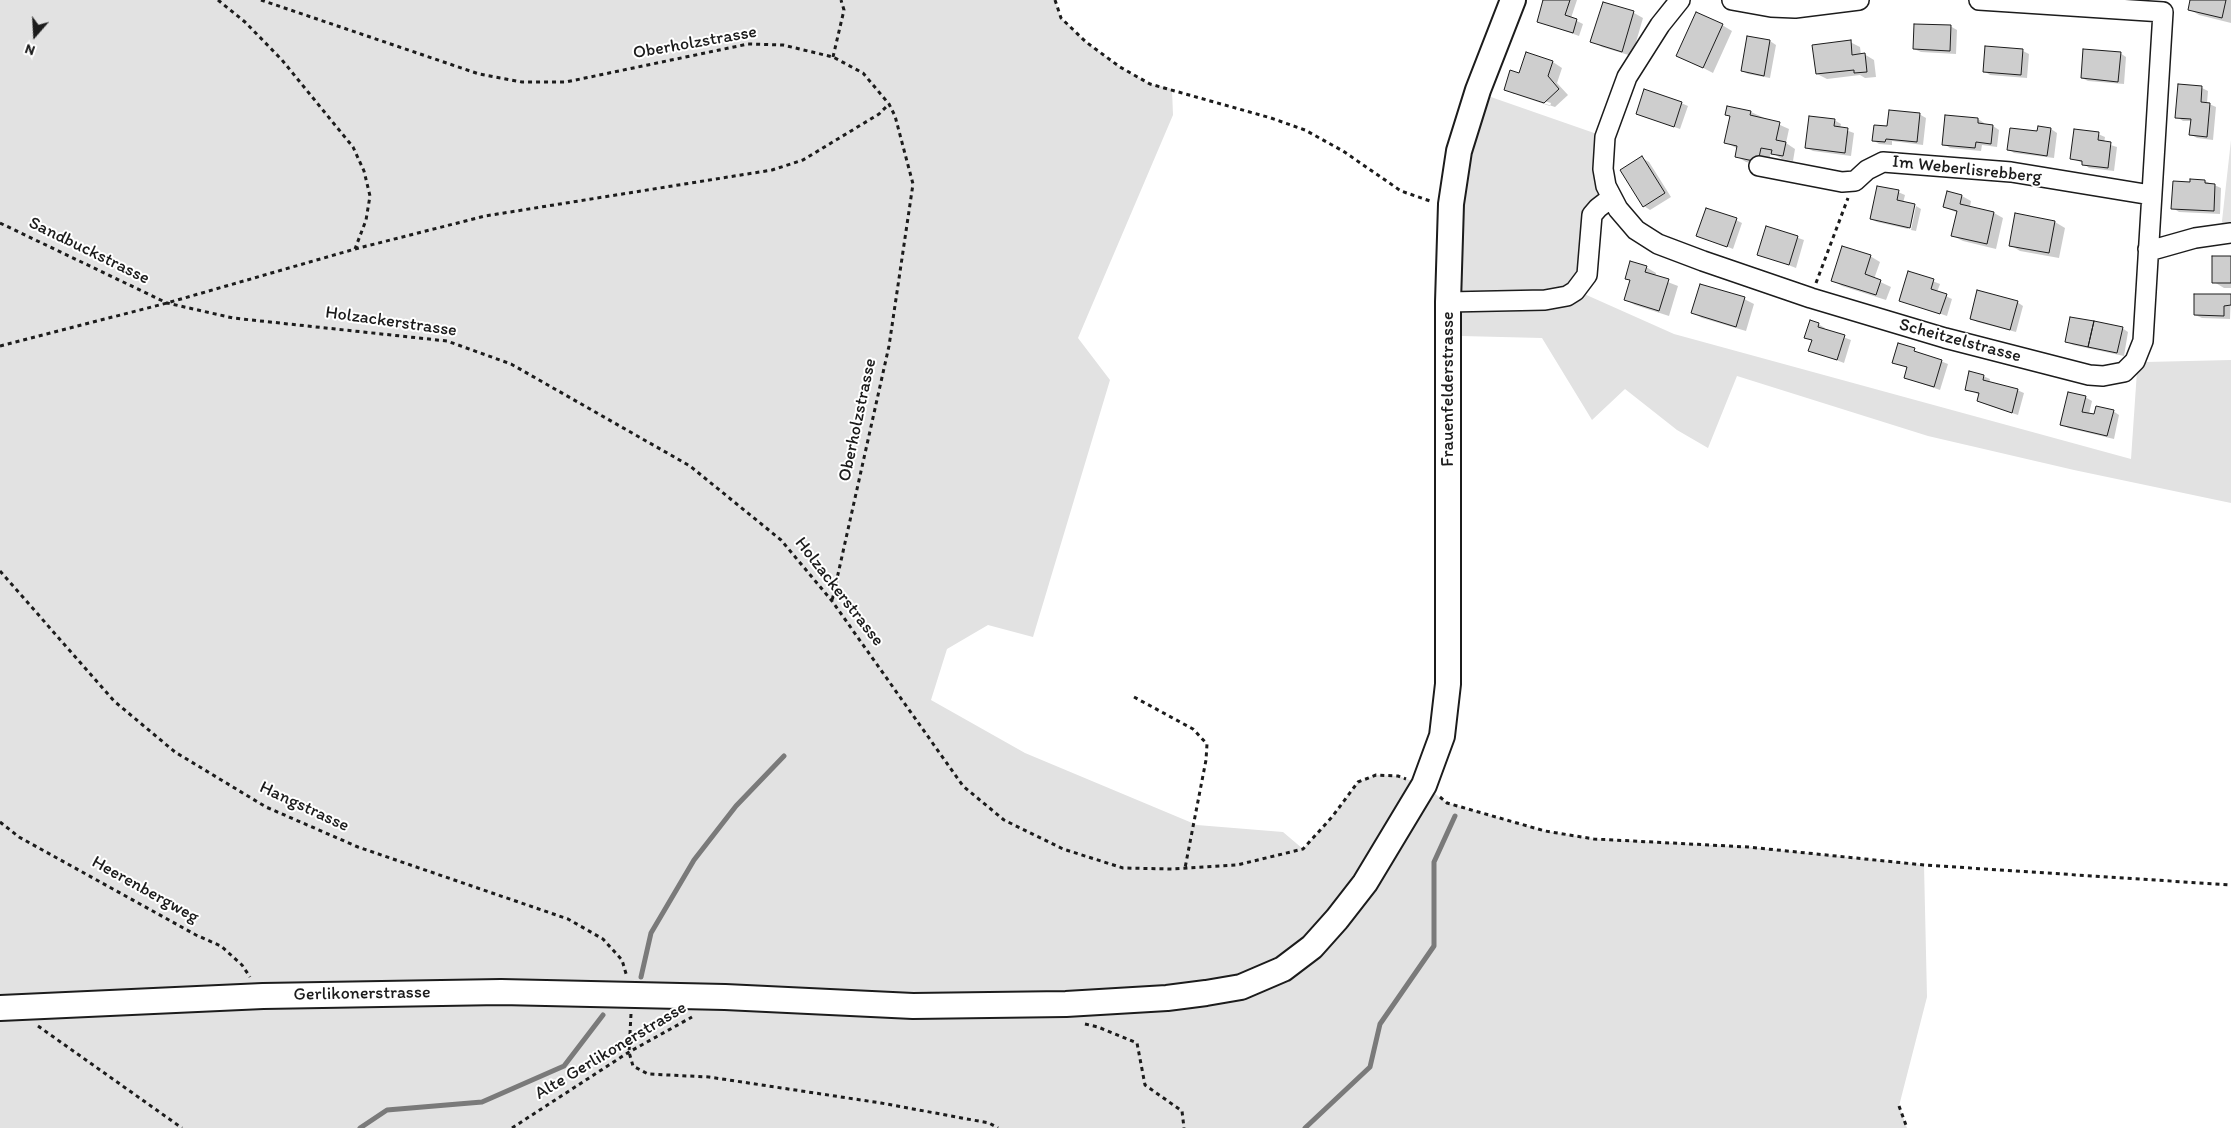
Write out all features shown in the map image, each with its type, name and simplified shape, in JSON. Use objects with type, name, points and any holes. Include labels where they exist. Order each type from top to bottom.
[{"type":"street","name":"Frauenfelderstrasse","points":[[725,996],[913,1006],[1056,1004],[1167,998],[1241,987],[1283,969],[1312,947],[1337,919],[1365,883],[1424,785],[1442,736],[1448,684],[1448,302],[1451,204],[1459,151],[1478,90],[1513,0]]},
{"type":"street","name":"Scheitzelstrasse","points":[[1680,0],[1660,25],[1628,77],[1605,136],[1603,169],[1606,186],[1611,198],[1636,230],[1658,244],[1811,298],[1945,338],[2089,375],[2103,376],[2124,372],[2136,362],[2143,341],[2148,249]]},
{"type":"street","points":[[1732,0],[1771,7],[1795,8],[1859,0]]},
{"type":"street","points":[[1979,0],[2164,6],[2148,249],[2156,249],[2194,238],[2231,233]]},
{"type":"street","name":"Im Weberlisrebberg","points":[[1855,181],[1867,170],[1883,162],[2011,172],[2151,196]]},
{"type":"street","points":[[1759,166],[1842,182],[1855,181]]},
{"type":"street","points":[[1448,302],[1545,300],[1567,296],[1575,291],[1587,275],[1592,215],[1611,198]]},
{"type":"street","name":"Gerlikonerstrasse","points":[[6,1008],[263,996],[501,992],[725,996]]},
{"type":"path","points":[[218,0],[245,22],[282,60],[353,147],[364,171],[370,196],[366,220],[355,249]]},
{"type":"path","name":"Oberholzstrasse","points":[[261,0],[479,74],[522,82],[566,82],[748,44],[783,45],[833,57],[862,73],[889,104],[896,116],[913,184],[889,346],[832,601]]},
{"type":"path","points":[[833,57],[844,10],[841,0]]},
{"type":"path","points":[[1055,0],[1061,18],[1086,42],[1150,84],[1262,115],[1305,130],[1343,151],[1401,191],[1424,200],[1451,204]]},
{"type":"path","points":[[0,346],[167,303],[355,249],[485,216],[772,170],[803,160],[878,114],[889,104]]},
{"type":"path","points":[[1811,298],[1855,181]]},
{"type":"path","name":"Sandbuckstrasse","points":[[0,223],[167,303]]},
{"type":"path","name":"Holzackerstrasse","points":[[167,303],[234,318],[447,341],[511,364],[690,466],[781,540],[832,601],[962,786],[1004,820],[1063,849],[1123,868],[1186,868],[1237,865],[1303,849],[1332,817],[1358,782],[1376,775],[1398,776],[1424,785],[1447,803],[1545,831],[1594,839],[1748,848],[1924,865],[2231,885]]},
{"type":"path","name":"Hangstrasse","points":[[0,571],[114,701],[175,752],[266,807],[358,847],[568,919],[603,939],[622,960],[632,995],[628,1052]]},
{"type":"path","points":[[1134,698],[1193,729],[1206,744],[1206,760],[1186,868]]},
{"type":"path","name":"Heerenbergweg","points":[[0,822],[36,846],[196,935],[220,946],[242,966],[263,996]]},
{"type":"path","points":[[6,1008],[182,1128]]},
{"type":"path","name":"Alte Gerlikonerstrasse","points":[[512,1128],[628,1052],[700,1013]]},
{"type":"path","points":[[1098,1027],[1137,1043],[1145,1085],[1182,1111],[1184,1128]]},
{"type":"path","points":[[628,1052],[632,1066],[648,1074],[708,1077],[881,1103],[989,1123],[998,1128]]},
{"type":"path","points":[[1900,1106],[1907,1128]]},
{"type":"shaded area","points":[[0,0],[1055,0],[1061,18],[1086,42],[1120,67],[1150,84],[1172,89],[1173,115],[1078,338],[1110,380],[1033,637],[988,625],[947,649],[931,700],[1025,753],[1197,825],[1283,832],[1303,849],[1332,817],[1358,782],[1376,775],[1398,776],[1424,785],[1447,803],[1545,831],[1594,839],[1748,847],[1924,865],[1927,997],[1899,1106],[1907,1128],[0,1128]]},
{"type":"shaded area","points":[[1488,96],[1597,134],[1600,196],[1584,271],[1573,289],[1674,334],[2131,459],[2137,371],[2146,362],[2231,360],[2231,503],[2074,470],[1928,436],[1737,376],[1708,448],[1677,430],[1625,389],[1592,420],[1542,338],[1461,336],[1460,247],[1468,155]]},
{"type":"shaded area","points":[[2231,140],[2231,229],[2221,230]]},
{"type":"building","points":[[1543,0],[1570,0],[1565,15],[1577,19],[1573,33],[1537,22]]},
{"type":"building","points":[[2190,0],[2226,0],[2222,18],[2188,10]]},
{"type":"building","points":[[1603,2],[1634,11],[1622,52],[1590,42]]},
{"type":"building","points":[[1696,12],[1723,24],[1703,68],[1676,56]]},
{"type":"building","points":[[1914,24],[1951,25],[1950,51],[1913,49]]},
{"type":"building","points":[[1747,36],[1770,40],[1764,76],[1741,71]]},
{"type":"building","points":[[1851,40],[1852,55],[1865,53],[1867,72],[1854,73],[1854,70],[1816,74],[1812,45]]},
{"type":"building","points":[[1985,46],[2023,49],[2021,75],[1983,72]]},
{"type":"building","points":[[2083,49],[2121,52],[2118,82],[2081,78]]},
{"type":"building","points":[[1526,52],[1553,61],[1548,76],[1559,89],[1544,103],[1504,90],[1510,70],[1519,73]]},
{"type":"building","points":[[2178,84],[2202,86],[2201,102],[2210,103],[2207,137],[2189,135],[2191,119],[2175,118]]},
{"type":"building","points":[[1644,89],[1682,102],[1674,127],[1636,114]]},
{"type":"building","points":[[1727,106],[1751,111],[1750,115],[1780,122],[1776,140],[1786,142],[1783,156],[1771,154],[1772,150],[1761,148],[1758,162],[1735,157],[1737,146],[1724,143],[1730,116],[1725,115]]},
{"type":"building","points":[[1889,110],[1920,113],[1917,142],[1886,139],[1885,142],[1872,141],[1874,125],[1887,126]]},
{"type":"building","points":[[1945,115],[1978,118],[1978,123],[1993,125],[1991,144],[1976,142],[1975,148],[1942,145]]},
{"type":"building","points":[[1809,116],[1835,119],[1834,126],[1848,128],[1845,153],[1805,148]]},
{"type":"building","points":[[2038,126],[2051,128],[2047,156],[2007,150],[2010,128],[2037,131]]},
{"type":"building","points":[[2074,129],[2099,132],[2098,140],[2111,142],[2108,168],[2082,165],[2082,161],[2070,159]]},
{"type":"building","points":[[1642,156],[1665,193],[1643,207],[1620,170]]},
{"type":"building","points":[[2190,179],[2205,180],[2205,183],[2215,184],[2214,211],[2171,209],[2173,181],[2190,182]]},
{"type":"building","points":[[1877,186],[1899,190],[1897,200],[1915,204],[1910,228],[1870,219]]},
{"type":"building","points":[[1947,191],[1962,195],[1960,204],[1994,212],[1987,244],[1951,236],[1957,211],[1943,207]]},
{"type":"building","points":[[1706,208],[1737,218],[1727,247],[1696,236]]},
{"type":"building","points":[[2015,213],[2055,221],[2049,253],[2009,246]]},
{"type":"building","points":[[1766,226],[1798,236],[1789,265],[1757,255]]},
{"type":"building","points":[[1842,246],[1871,255],[1865,274],[1881,280],[1876,295],[1831,281]]},
{"type":"building","points":[[2212,256],[2231,256],[2231,283],[2212,283]]},
{"type":"building","points":[[1630,261],[1647,266],[1645,272],[1669,279],[1659,311],[1624,300],[1630,280],[1625,279]]},
{"type":"building","points":[[1908,271],[1934,279],[1931,289],[1947,294],[1940,314],[1899,301]]},
{"type":"building","points":[[1700,284],[1745,297],[1736,327],[1691,313]]},
{"type":"building","points":[[1977,290],[2018,301],[2010,330],[1970,319]]},
{"type":"building","points":[[2194,294],[2231,294],[2231,305],[2224,306],[2224,316],[2194,315]]},
{"type":"building","points":[[2070,317],[2094,321],[2088,347],[2065,342]]},
{"type":"building","points":[[1810,320],[1819,323],[1818,327],[1845,335],[1837,360],[1808,351],[1812,340],[1804,338]]},
{"type":"building","points":[[2094,321],[2123,327],[2117,353],[2088,347]]},
{"type":"building","points":[[1898,343],[1915,348],[1914,351],[1942,360],[1934,387],[1904,378],[1907,367],[1892,363]]},
{"type":"building","points":[[1969,371],[1984,375],[1983,380],[2018,389],[2012,413],[1977,401],[1979,393],[1965,390]]},
{"type":"building","points":[[2068,392],[2086,396],[2082,412],[2094,414],[2096,406],[2114,410],[2107,436],[2060,425]]},
{"type":"waterway","points":[[641,977],[651,933],[694,860],[736,806],[784,756]]},
{"type":"waterway","points":[[1305,1128],[1370,1067],[1380,1024],[1434,946],[1434,862],[1455,816]]},
{"type":"waterway","points":[[360,1128],[387,1110],[482,1102],[564,1066],[603,1015]]}]
